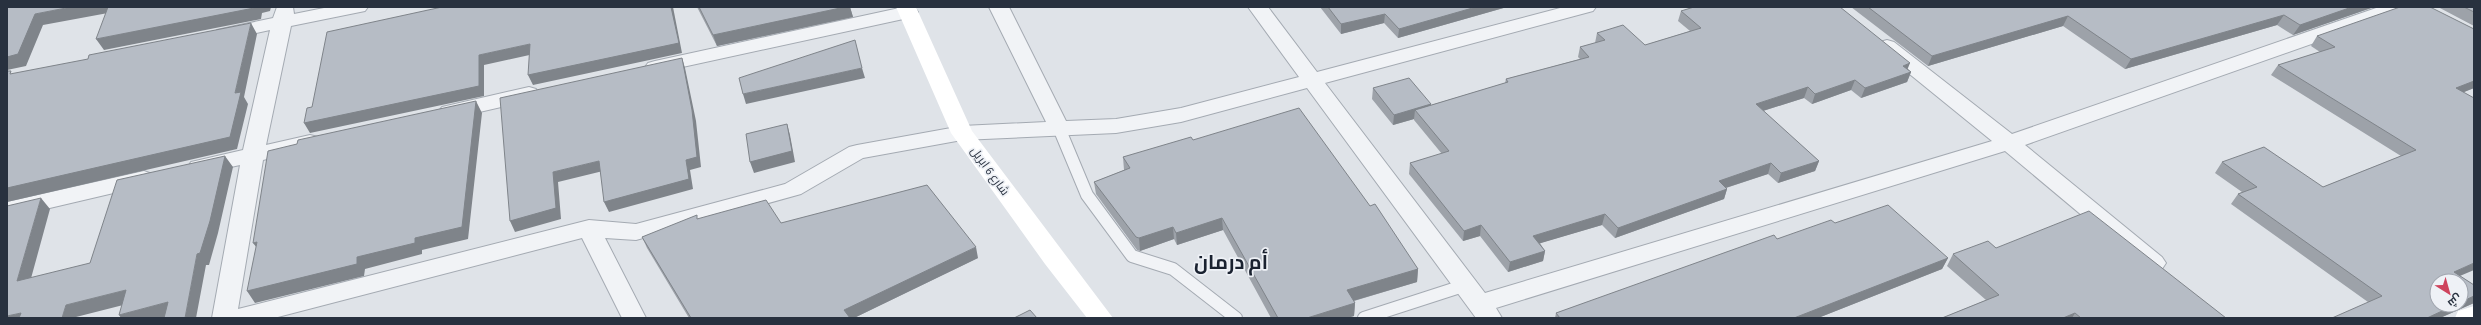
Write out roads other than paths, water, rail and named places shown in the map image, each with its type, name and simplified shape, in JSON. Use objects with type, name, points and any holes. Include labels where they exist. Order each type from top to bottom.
[{"type":"street","points":[[206,38],[284,15],[358,7]]},
{"type":"street","points":[[999,7],[1059,128]]},
{"type":"street","points":[[1258,7],[1485,311],[2009,143],[2398,7]]},
{"type":"street","points":[[238,318],[589,228],[636,232],[793,189],[857,152],[962,133],[1116,126],[1181,115],[1586,7]]},
{"type":"street","points":[[635,71],[907,10]]},
{"type":"street","name":"شارع 6 ابريل","points":[[907,10],[962,133],[1053,258],[1101,318]]},
{"type":"street","points":[[224,318],[253,154],[284,15]]},
{"type":"street","points":[[1868,31],[2009,143],[2171,277]]},
{"type":"street","points":[[432,115],[549,90]]},
{"type":"street","points":[[184,170],[331,137]]},
{"type":"street","points":[[7,210],[160,175]]},
{"type":"street","points":[[589,228],[634,318]]},
{"type":"street","points":[[2467,318],[2474,315]]},
{"type":"lane","points":[[1059,128],[1087,196],[1110,229],[1132,256],[1173,269],[1236,318]]},
{"type":"lane","points":[[1364,318],[1466,285]]},
{"type":"district","name":"أم درمان","points":[[1231,262]]}]
